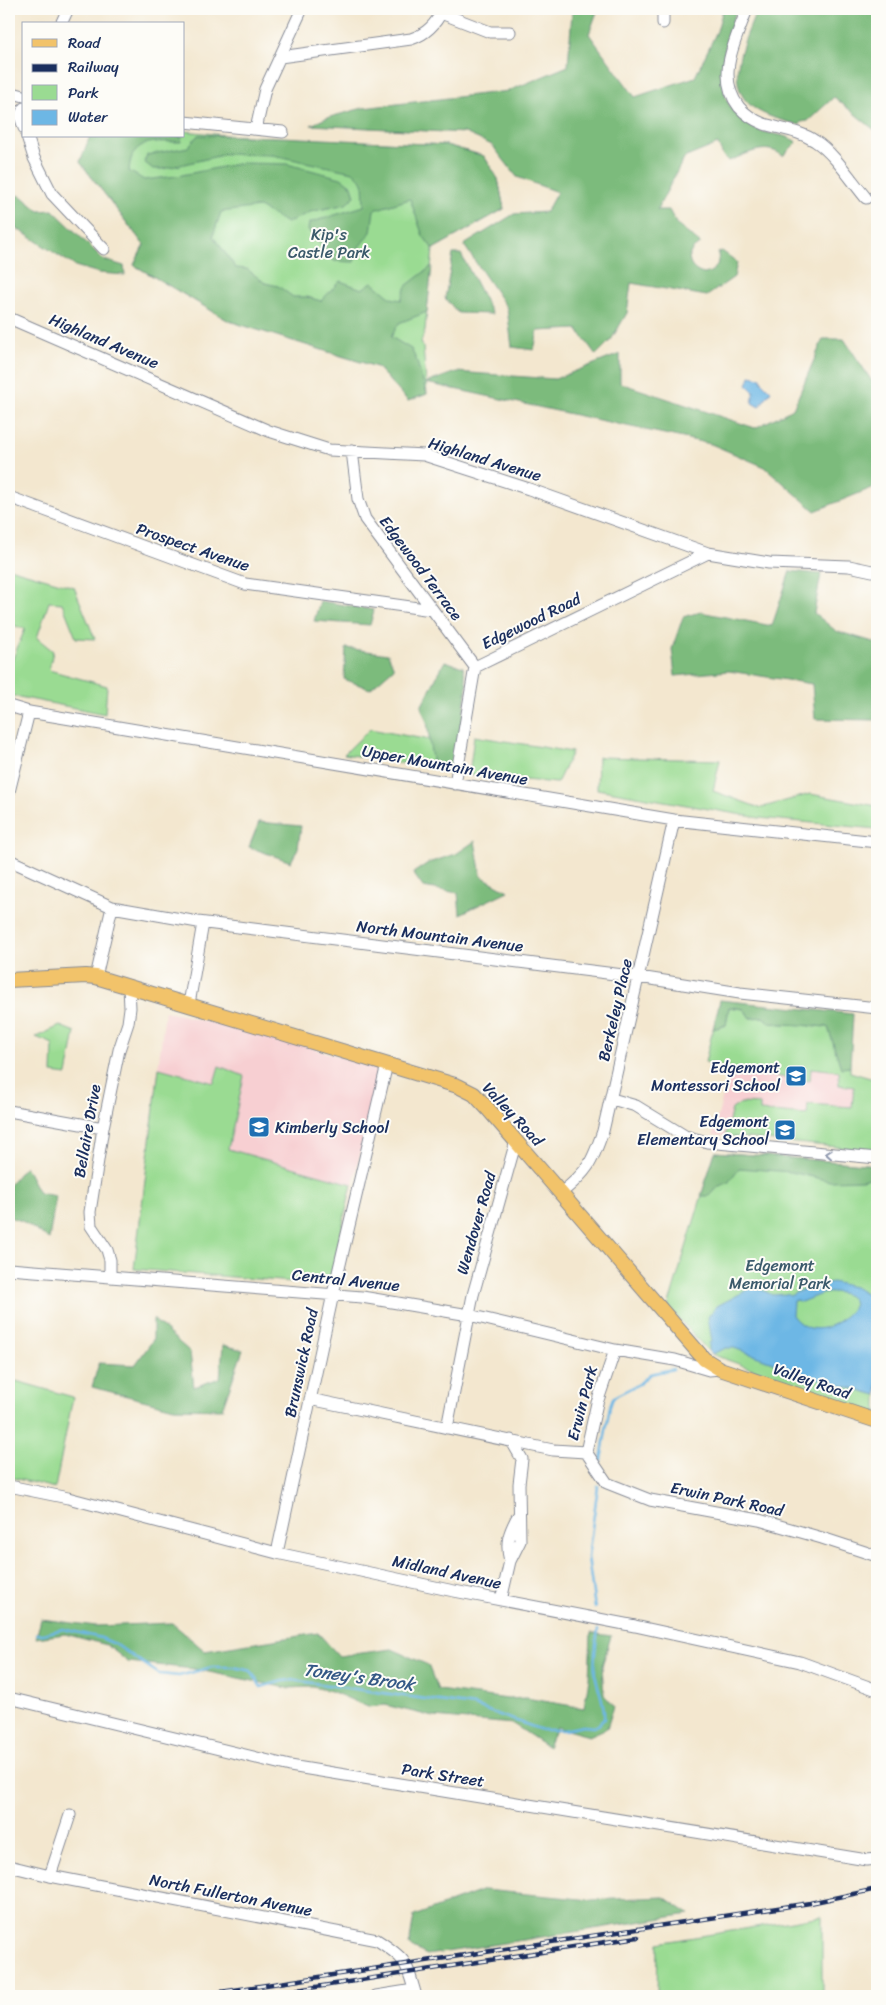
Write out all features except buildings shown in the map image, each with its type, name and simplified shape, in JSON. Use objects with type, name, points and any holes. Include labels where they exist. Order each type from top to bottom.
[{"type":"main road","name":"Valley Road","points":[[9,980],[86,976],[96,978],[438,1079],[474,1094],[704,1359],[720,1369],[877,1422]]},
{"type":"street","points":[[62,22],[68,9]]},
{"type":"street","points":[[256,129],[265,88],[302,9]]},
{"type":"street","points":[[663,9],[663,23]]},
{"type":"street","points":[[747,9],[728,64],[729,86],[734,99],[742,110],[752,118],[764,124],[802,134],[820,144],[866,198]]},
{"type":"street","points":[[280,57],[411,39],[422,35],[431,28],[442,11],[490,32],[510,32]]},
{"type":"street","points":[[9,92],[22,95]]},
{"type":"street","points":[[185,122],[283,132]]},
{"type":"street","points":[[28,138],[34,158],[52,194],[104,249]]},
{"type":"street","name":"Highland Avenue","points":[[9,318],[269,431],[329,450],[424,456],[529,489],[708,553],[769,563],[849,566],[877,572]]},
{"type":"street","name":"Edgewood Terrace","points":[[352,451],[358,499],[365,519],[476,667]]},
{"type":"street","name":"Prospect Avenue","points":[[9,497],[245,584],[432,610]]},
{"type":"street","name":"Edgewood Road","points":[[455,784],[476,667],[708,553]]},
{"type":"street","name":"Upper Mountain Avenue","points":[[9,706],[30,712],[674,820],[877,842]]},
{"type":"street","points":[[9,792],[30,712]]},
{"type":"street","name":"Berkeley Place","points":[[561,1193],[582,1176],[590,1164],[603,1131],[612,1099],[674,820]]},
{"type":"street","name":"North Mountain Avenue","points":[[9,860],[112,907],[203,923],[639,977],[740,993],[877,1008]]},
{"type":"street","points":[[96,978],[112,907]]},
{"type":"street","points":[[189,1004],[203,923]]},
{"type":"street","name":"Bellaire Drive","points":[[110,1277],[110,1260],[91,1226],[90,1212],[103,1128],[119,1050],[128,1023],[130,1008],[129,987]]},
{"type":"street","name":"Brunswick Road","points":[[277,1552],[333,1294],[387,1064]]},
{"type":"street","points":[[612,1099],[636,1106],[685,1136],[706,1142],[877,1158]]},
{"type":"street","points":[[9,1111],[103,1128]]},
{"type":"street","name":"Wendover Road","points":[[469,1315],[472,1295],[516,1141]]},
{"type":"street","name":"Central Avenue","points":[[9,1268],[333,1294],[424,1306],[614,1350],[675,1360],[709,1370],[720,1369]]},
{"type":"street","points":[[447,1428],[469,1315]]},
{"type":"street","points":[[675,1360],[687,1358],[695,1349]]},
{"type":"street","name":"Erwin Park","points":[[310,1399],[542,1447],[586,1452],[598,1402],[614,1350]]},
{"type":"street","points":[[501,1600],[510,1561],[519,1544],[519,1474],[522,1459],[511,1440]]},
{"type":"street","name":"Erwin Park","points":[[522,1459],[542,1447]]},
{"type":"street","name":"Erwin Park Road","points":[[586,1452],[607,1483],[650,1500],[759,1520],[877,1556]]},
{"type":"street","name":"Midland Avenue","points":[[9,1486],[68,1498],[277,1552],[800,1662],[877,1690]]},
{"type":"street","name":"Park Street","points":[[9,1698],[290,1766],[866,1860],[877,1859]]},
{"type":"street","points":[[50,1876],[70,1815]]},
{"type":"street","name":"North Fullerton Avenue","points":[[9,1866],[50,1876],[378,1940],[399,1954],[410,1973],[415,1993]]},
{"type":"street","points":[[376,1996],[415,1993]]},
{"type":"shaded area","name":"Edgemont Montessori School","points":[[720,1000],[853,1014],[850,1072],[877,1080],[877,1151],[713,1135],[730,1068],[705,1062]]},
{"type":"shaded area","name":"Kimberly School","points":[[165,1011],[303,1045],[380,1070],[329,1285],[134,1269]]},
{"type":"green space","points":[[567,9],[598,9],[589,34],[635,97],[695,77],[717,31],[723,9],[737,9],[727,42],[722,76],[724,92],[730,107],[740,119],[756,129],[797,142],[783,156],[777,152],[763,150],[729,161],[723,156],[718,144],[684,158],[657,210],[669,210],[677,225],[701,244],[692,251],[689,260],[698,272],[704,274],[714,269],[717,264],[718,253],[722,251],[737,262],[734,277],[707,296],[631,283],[627,313],[611,340],[596,355],[577,329],[538,331],[534,350],[512,347],[507,308],[464,245],[514,214],[546,212],[557,192],[517,177],[492,145],[465,133],[311,125],[326,118],[363,108],[508,91],[568,66],[572,12]]},
{"type":"green space","points":[[757,9],[877,9],[877,132],[834,97],[808,121],[801,122],[800,125],[767,115],[757,110],[746,100],[739,89],[737,76],[742,48]]},
{"type":"green space","name":"Kip's Castle Park","points":[[185,131],[224,135],[446,145],[484,156],[498,179],[504,209],[433,249],[425,330],[421,342],[427,394],[408,401],[377,367],[229,321],[134,265],[144,245],[80,162],[94,138],[185,138]]},
{"type":"green space","points":[[198,135],[446,145],[484,156],[498,179],[504,209],[433,249],[423,236],[410,199],[374,210],[371,232],[359,247],[354,262],[334,261],[308,230],[309,223],[364,206],[363,182],[353,172],[272,155],[227,154],[163,169],[153,169],[144,162],[147,155],[188,147]]},
{"type":"green space","points":[[89,138],[181,138],[181,142],[154,142],[139,147],[134,152],[129,171],[144,180],[177,176],[242,163],[287,164],[341,178],[352,186],[355,196],[346,204],[310,212],[287,223],[259,207],[221,212],[213,236],[236,268],[247,269],[265,283],[278,286],[293,297],[307,297],[321,301],[340,281],[362,289],[372,282],[391,298],[401,300],[406,286],[432,266],[427,312],[399,323],[391,337],[411,349],[427,394],[408,401],[377,367],[229,321],[134,265],[144,245],[80,162]]},
{"type":"green space","points":[[9,194],[21,196],[39,211],[53,210],[104,260],[124,266],[125,275],[99,273],[75,266],[10,224]]},
{"type":"green space","points":[[453,254],[461,254],[492,314],[458,313],[445,298]]},
{"type":"green space","points":[[823,339],[844,339],[877,389],[877,486],[815,511],[765,467],[711,444],[426,383],[456,372],[555,379],[620,354],[620,383],[755,428],[793,409]]},
{"type":"green space","points":[[9,568],[74,587],[95,639],[76,638],[62,603],[49,602],[37,638],[53,651],[49,670],[107,686],[105,714],[9,695],[9,663],[11,663],[25,629],[9,624]]},
{"type":"green space","points":[[790,571],[821,574],[814,613],[836,631],[877,643],[877,720],[815,719],[812,684],[729,671],[675,676],[672,649],[683,617],[700,612],[772,626]]},
{"type":"green space","points":[[320,601],[374,610],[370,625],[314,621]]},
{"type":"green space","points":[[346,648],[388,654],[394,668],[370,689],[344,679]]},
{"type":"green space","points":[[445,661],[463,667],[467,685],[456,772],[433,768],[427,722],[421,707]]},
{"type":"green space","points":[[370,729],[430,740],[433,768],[344,754]]},
{"type":"green space","points":[[474,736],[572,752],[557,783],[469,775]]},
{"type":"green space","points":[[598,757],[720,760],[713,791],[760,808],[810,794],[877,806],[877,829],[759,818],[597,789]]},
{"type":"green space","points":[[259,822],[301,826],[298,848],[291,862],[249,847]]},
{"type":"green space","points":[[475,841],[481,876],[508,891],[460,914],[458,893],[423,887],[413,873],[428,863],[456,854]]},
{"type":"green space","points":[[720,1000],[853,1014],[850,1067],[841,1068],[828,1027],[770,1023],[763,1017],[750,1018],[744,1009],[729,1007],[726,1025],[713,1029]]},
{"type":"green space","name":"Edgemont Montessori School","points":[[729,1007],[744,1009],[750,1018],[763,1017],[770,1023],[828,1027],[841,1067],[850,1067],[850,1072],[877,1080],[877,1151],[725,1136],[732,1109],[741,1103],[760,1104],[760,1111],[807,1115],[808,1104],[852,1107],[854,1087],[839,1085],[839,1071],[811,1068],[810,1081],[760,1074],[739,1074],[727,1082],[730,1068],[705,1062],[713,1029],[726,1025]]},
{"type":"green space","points":[[60,1026],[75,1032],[67,1075],[52,1073],[53,1044],[36,1037]]},
{"type":"green space","points":[[219,1066],[244,1076],[228,1149],[352,1184],[329,1285],[134,1269],[159,1068],[214,1083]]},
{"type":"green space","name":"Edgemont Memorial Park","points":[[715,1152],[877,1165],[877,1414],[711,1354],[668,1307]]},
{"type":"green space","points":[[715,1152],[877,1165],[877,1176],[862,1180],[830,1181],[791,1172],[739,1168],[728,1183],[719,1186],[710,1196],[701,1196]]},
{"type":"green space","points":[[25,1166],[39,1193],[56,1196],[49,1239],[22,1221],[9,1217],[9,1185]]},
{"type":"green space","points":[[153,1319],[190,1352],[194,1387],[220,1378],[223,1345],[243,1350],[222,1409],[174,1408],[92,1387],[99,1363],[135,1365],[153,1340]]},
{"type":"green space","points":[[9,1379],[73,1397],[55,1488],[9,1477]]},
{"type":"green space","points":[[41,1619],[96,1626],[172,1623],[205,1651],[318,1633],[339,1656],[392,1649],[428,1665],[438,1690],[508,1699],[526,1698],[584,1708],[589,1679],[591,1633],[611,1636],[602,1666],[604,1695],[614,1706],[607,1728],[589,1736],[556,1727],[548,1747],[513,1724],[434,1717],[385,1705],[368,1707],[331,1691],[312,1687],[287,1688],[194,1669],[128,1662],[107,1645],[65,1634],[36,1638]]},
{"type":"green space","points":[[484,1890],[591,1900],[664,1897],[689,1914],[427,1955],[409,1946],[414,1916]]},
{"type":"green space","points":[[822,1916],[822,1996],[657,1996],[658,1943]]},
{"type":"water","points":[[750,376],[761,378],[762,382],[771,391],[759,407],[752,403],[754,392],[747,385]]},
{"type":"water","points":[[832,1282],[854,1287],[877,1301],[877,1395],[816,1378],[734,1348],[726,1348],[712,1354],[709,1351],[709,1343],[712,1341],[708,1317],[717,1306],[753,1287],[757,1287],[772,1295],[787,1294],[790,1296],[799,1291]],"holes":[[[834,1292],[848,1296],[854,1303],[852,1309],[832,1325],[825,1328],[811,1328],[804,1326],[792,1315],[793,1301],[801,1302],[821,1294]]]},
{"type":"waterway","name":"Toney's Brook","points":[[601,1460],[613,1398],[639,1384],[650,1374],[673,1369]]},
{"type":"waterway","name":"Toney's Brook","points":[[595,1608],[588,1557],[598,1486]]},
{"type":"waterway","name":"Toney's Brook","points":[[37,1634],[63,1629],[101,1638],[115,1644],[159,1674],[179,1676],[212,1667],[234,1667],[251,1671],[261,1687],[292,1680],[474,1706],[542,1730],[564,1730],[583,1726],[594,1727],[604,1719],[604,1708],[594,1668],[598,1630]]},
{"type":"railway","points":[[194,1996],[810,1903],[877,1889]]},
{"type":"railway","points":[[258,1996],[638,1937]]},
{"type":"place","name":"Edgemont Montessori School","points":[[796,1076]]},
{"type":"place","name":"Kimberly School","points":[[259,1127]]},
{"type":"place","name":"Edgemont Elementary School","points":[[785,1130]]}]
